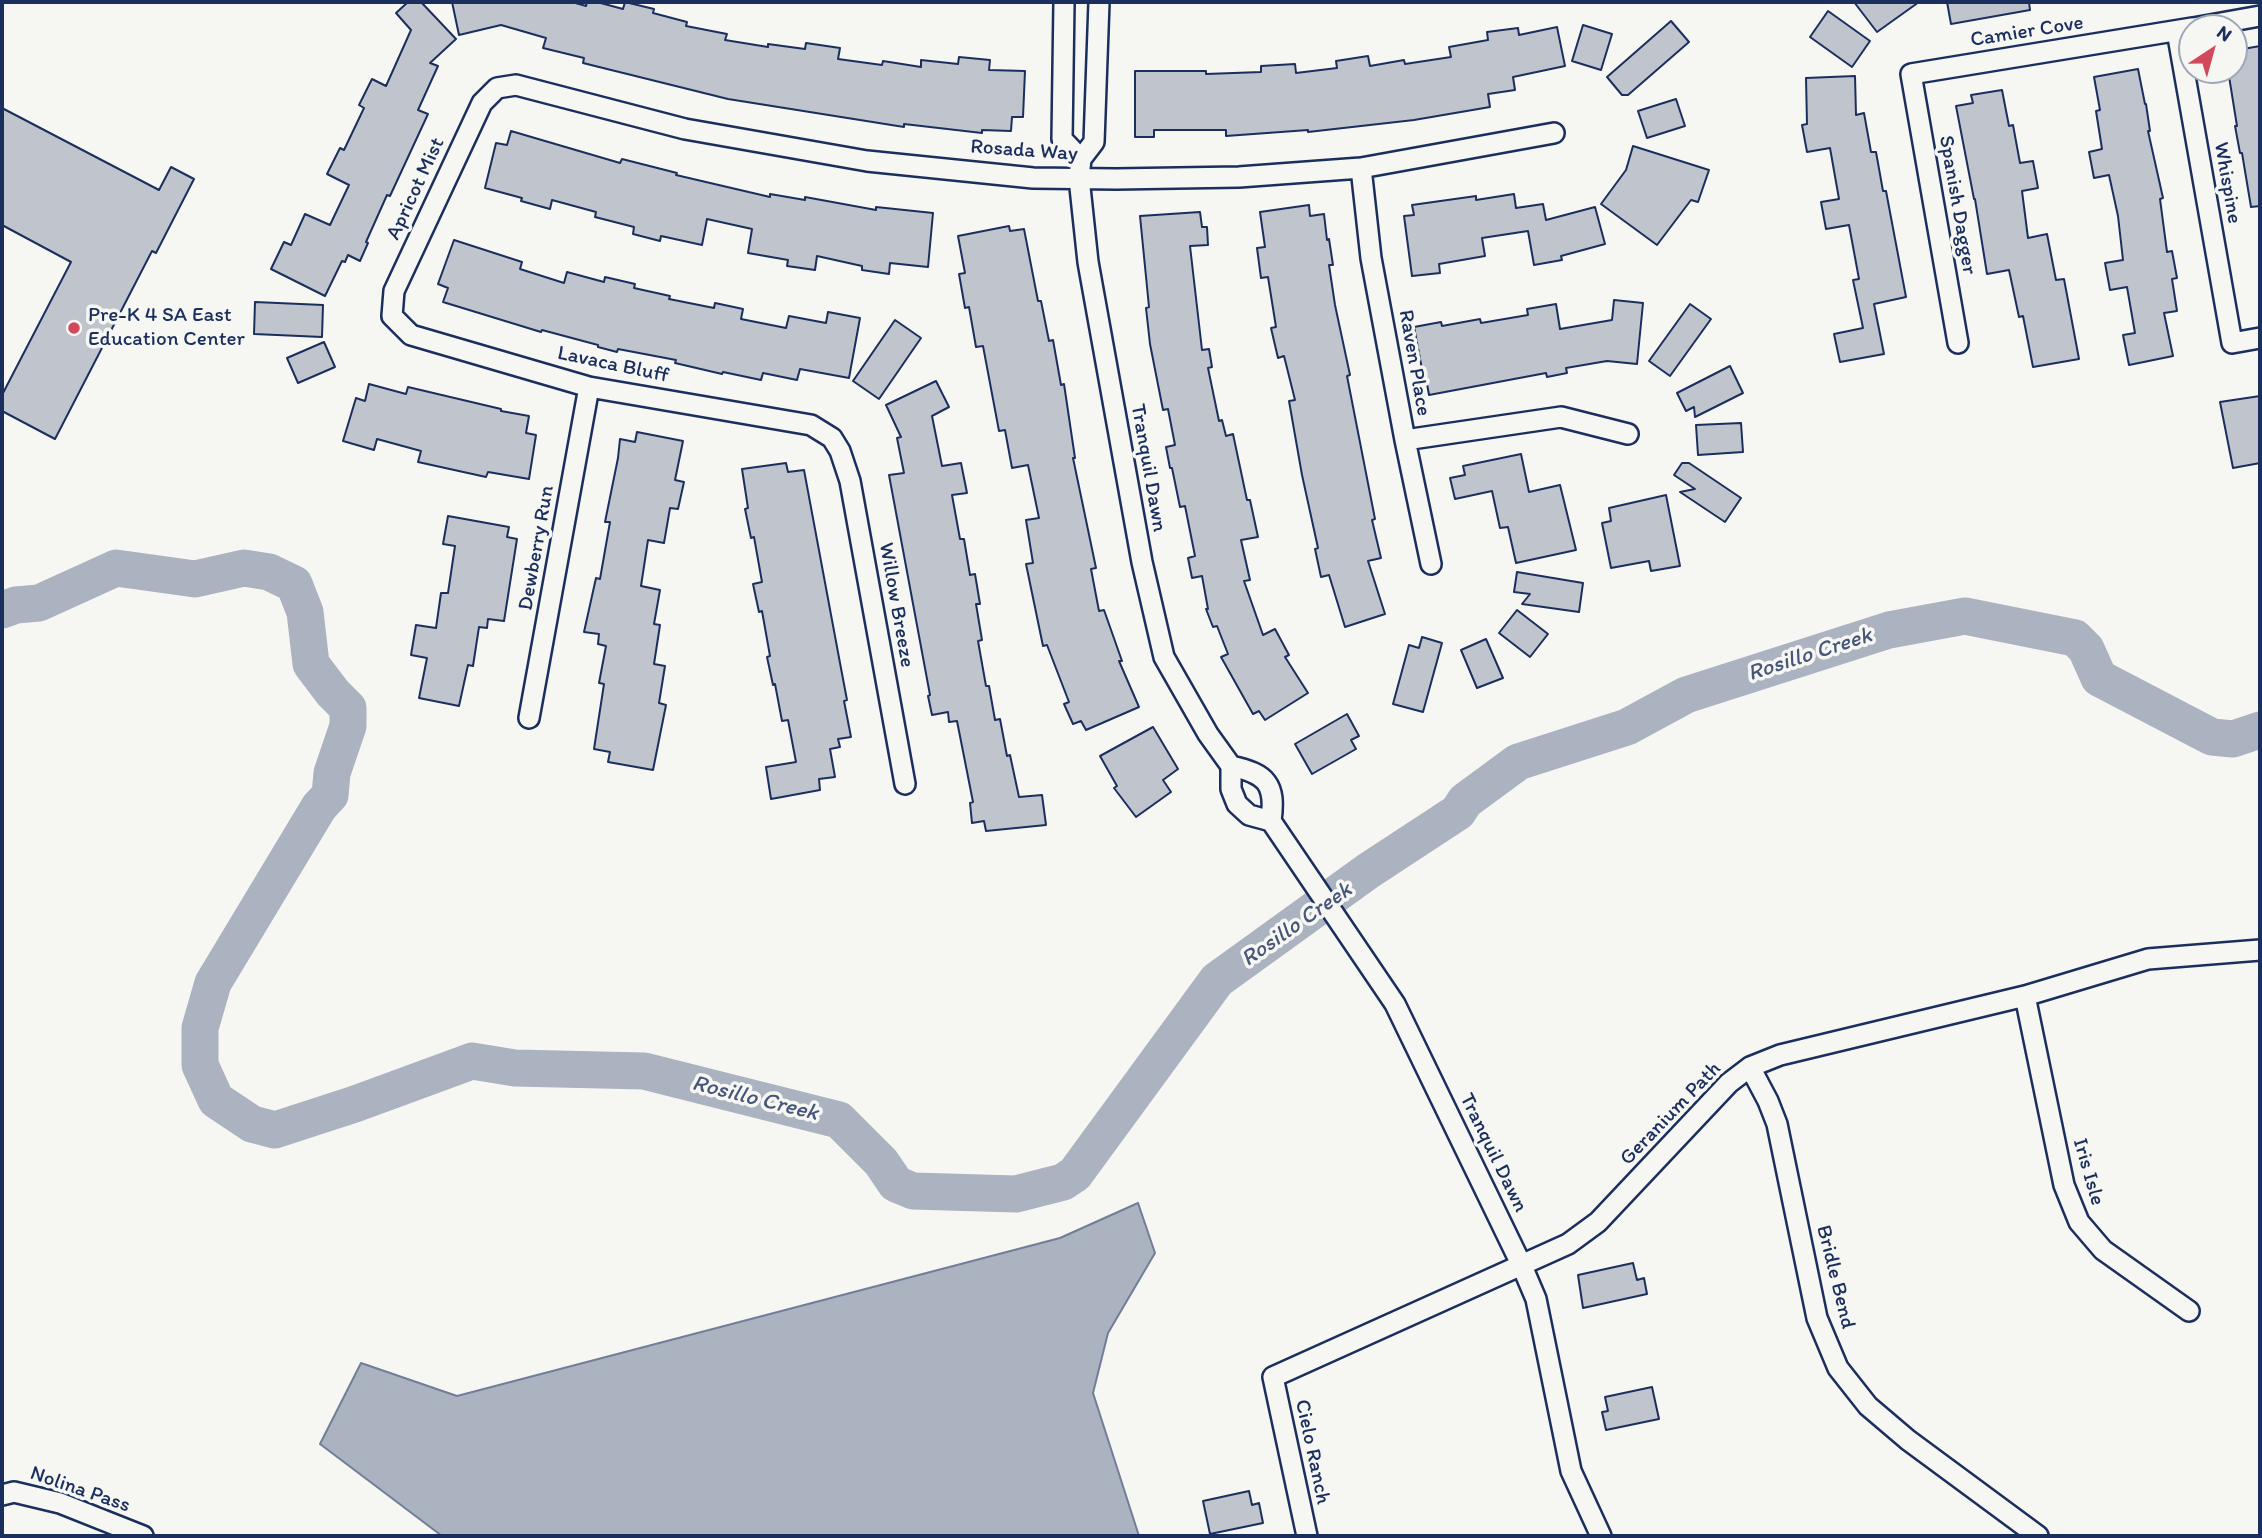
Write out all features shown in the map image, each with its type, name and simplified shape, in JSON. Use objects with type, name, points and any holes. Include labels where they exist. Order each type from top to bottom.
[{"type":"street","name":"Tranquil Dawn","points":[[1064,2],[1062,139],[1080,168],[1088,262],[1142,562],[1164,657],[1208,734],[1231,766],[1231,789],[1237,804],[1249,815],[1271,821]]},
{"type":"street","points":[[1080,168],[1094,142],[1100,2]]},
{"type":"street","name":"Camier Cove","points":[[1911,74],[2178,31]]},
{"type":"street","name":"Spanish Dagger","points":[[1911,74],[1958,343]]},
{"type":"street","name":"Whispine","points":[[2196,84],[2232,343],[2260,338]]},
{"type":"street","name":"Rosada Way","points":[[497,88],[516,85],[685,129],[867,161],[1033,177],[1080,168],[1116,179],[1238,177],[1361,168],[1554,133]]},
{"type":"street","name":"Apricot Mist","points":[[392,316],[394,291],[482,103],[497,88]]},
{"type":"street","name":"Raven Place","points":[[1361,168],[1371,258],[1431,564]]},
{"type":"street","name":"Lavaca Bluff","points":[[392,316],[411,335],[589,387],[811,425],[832,438]]},
{"type":"street","name":"Dewberry Run","points":[[529,718],[589,387]]},
{"type":"street","points":[[1405,440],[1561,417],[1628,434]]},
{"type":"street","name":"Willow Breeze","points":[[832,438],[840,451],[850,481],[905,784]]},
{"type":"street","name":"Tranquil Dawn","points":[[1231,766],[1254,772],[1266,782],[1273,797],[1271,821],[1384,986],[1462,1138],[1536,1299],[1571,1471],[1601,1536]]},
{"type":"street","name":"Geranium Path","points":[[1273,1377],[1568,1244],[1598,1222],[1730,1083],[1750,1068],[1780,1055],[2025,996],[2148,960],[2260,950]]},
{"type":"street","name":"Iris Isle","points":[[2025,996],[2064,1185],[2079,1222],[2103,1250],[2189,1311]]},
{"type":"street","name":"Bridle Bend","points":[[1750,1068],[1769,1101],[1777,1124],[1817,1318],[1838,1368],[1868,1406],[1908,1440],[2038,1536]]},
{"type":"street","name":"Cielo Ranch","points":[[1273,1377],[1307,1536]]},
{"type":"street","name":"Nolina Pass","points":[[2,1495],[14,1492],[60,1503],[143,1536]]},
{"type":"shaded area","points":[[1138,1203],[1155,1253],[1108,1333],[1093,1393],[1139,1536],[442,1536],[320,1444],[361,1363],[457,1396],[1060,1238]]},
{"type":"building","points":[[408,2],[421,2],[456,39],[430,63],[438,66],[418,110],[428,114],[390,196],[387,195],[360,261],[348,255],[345,262],[342,261],[325,296],[271,269],[284,242],[291,245],[305,214],[330,225],[349,185],[327,174],[340,148],[344,150],[364,108],[359,105],[372,79],[386,86],[411,30],[396,13]]},
{"type":"building","points":[[452,2],[572,2],[586,6],[587,2],[597,2],[623,9],[625,2],[654,9],[653,13],[687,22],[686,26],[727,34],[725,40],[768,47],[768,44],[805,49],[806,43],[840,48],[838,59],[882,65],[883,61],[921,67],[921,60],[958,64],[959,57],[990,60],[989,70],[1025,71],[1023,117],[1012,117],[1011,131],[982,130],[982,133],[904,124],[904,127],[728,99],[583,63],[584,58],[543,48],[546,38],[501,25],[459,35]]},
{"type":"building","points":[[1854,2],[1919,2],[1877,32]]},
{"type":"building","points":[[1947,2],[2029,2],[2030,10],[1951,24]]},
{"type":"building","points":[[1828,11],[1870,41],[1852,67],[1810,37]]},
{"type":"building","points":[[1671,21],[1689,42],[1628,95],[1622,95],[1607,77]]},
{"type":"building","points":[[1583,25],[1612,34],[1601,70],[1572,61]]},
{"type":"building","points":[[1557,27],[1565,66],[1513,77],[1515,90],[1488,94],[1490,107],[1414,120],[1308,132],[1226,136],[1226,130],[1154,130],[1154,137],[1135,137],[1135,71],[1206,71],[1206,74],[1261,72],[1261,66],[1295,64],[1296,73],[1337,68],[1336,61],[1368,56],[1370,66],[1404,60],[1405,64],[1451,57],[1449,47],[1488,40],[1487,32],[1518,28],[1519,35]]},
{"type":"building","points":[[2260,46],[2260,206],[2251,207],[2235,126],[2230,84],[2248,84],[2248,48]]},
{"type":"building","points":[[2138,69],[2163,198],[2160,199],[2167,252],[2172,251],[2177,278],[2172,279],[2177,311],[2164,313],[2173,356],[2129,365],[2123,335],[2135,333],[2127,287],[2110,290],[2105,263],[2123,260],[2118,216],[2109,175],[2094,178],[2089,152],[2102,149],[2096,111],[2100,110],[2094,77]]},
{"type":"building","points":[[1855,76],[1856,115],[1864,113],[1871,152],[1876,152],[1906,297],[1874,304],[1884,354],[1840,362],[1834,334],[1863,328],[1853,280],[1859,279],[1849,225],[1826,229],[1821,202],[1839,199],[1830,148],[1807,152],[1802,125],[1807,124],[1806,78]]},
{"type":"building","points":[[2002,90],[2009,126],[2013,125],[2020,163],[2033,161],[2038,188],[2022,191],[2028,238],[2047,234],[2056,280],[2064,279],[2079,359],[2033,367],[2023,316],[2019,317],[2009,270],[1987,274],[1956,106],[1973,103],[1971,95]]},
{"type":"building","points":[[1676,99],[1685,126],[1647,138],[1638,111]]},
{"type":"building","name":"Pre-K 4 SA East Education Center","points":[[2,108],[159,190],[171,167],[194,179],[156,253],[152,251],[55,439],[2,411],[2,395],[71,262],[2,225]]},
{"type":"building","points":[[511,131],[620,163],[622,159],[770,197],[770,194],[805,200],[805,197],[876,210],[876,207],[933,213],[928,267],[890,263],[889,274],[862,270],[862,266],[817,256],[815,270],[787,266],[788,260],[748,253],[752,229],[707,219],[702,245],[661,236],[660,241],[633,234],[634,227],[595,217],[596,212],[552,200],[550,209],[521,201],[522,198],[485,188],[496,143],[507,145]]},
{"type":"building","points":[[1633,146],[1709,170],[1698,202],[1691,200],[1657,245],[1601,204],[1626,170]]},
{"type":"building","points":[[1514,194],[1516,208],[1543,204],[1546,220],[1595,207],[1605,244],[1561,256],[1562,260],[1534,265],[1528,231],[1482,238],[1485,256],[1439,264],[1440,273],[1412,276],[1404,216],[1414,215],[1412,205]]},
{"type":"building","points":[[1309,205],[1310,216],[1324,214],[1333,265],[1329,265],[1335,305],[1350,375],[1347,376],[1381,558],[1368,561],[1385,614],[1345,627],[1329,575],[1321,577],[1315,549],[1318,548],[1289,401],[1295,400],[1284,356],[1278,358],[1271,328],[1276,327],[1268,277],[1261,278],[1257,248],[1265,247],[1260,212]]},
{"type":"building","points":[[1200,212],[1202,227],[1207,227],[1208,245],[1190,246],[1202,350],[1209,349],[1212,367],[1208,368],[1219,421],[1222,420],[1226,436],[1233,434],[1258,537],[1241,540],[1250,580],[1244,581],[1263,635],[1275,629],[1289,655],[1285,657],[1308,693],[1265,720],[1259,711],[1253,714],[1221,657],[1228,654],[1217,626],[1213,627],[1206,609],[1202,576],[1192,578],[1188,558],[1195,556],[1185,506],[1180,507],[1170,468],[1166,447],[1175,445],[1168,409],[1163,410],[1150,344],[1140,216]]},
{"type":"building","points":[[1009,226],[1010,231],[1024,229],[1038,301],[1041,301],[1049,341],[1053,340],[1061,385],[1064,384],[1073,458],[1096,568],[1091,569],[1099,611],[1104,610],[1122,661],[1119,661],[1139,707],[1086,730],[1081,721],[1073,724],[1064,704],[1069,702],[1047,645],[1043,646],[1026,564],[1033,563],[1026,520],[1039,518],[1028,465],[1012,468],[1005,430],[999,431],[983,346],[976,347],[969,307],[965,308],[959,274],[965,273],[958,236]]},
{"type":"building","points":[[454,240],[522,262],[520,269],[564,283],[567,272],[604,282],[605,277],[635,284],[634,288],[670,296],[669,299],[714,308],[715,303],[743,309],[741,319],[786,328],[789,316],[826,323],[828,312],[860,318],[849,378],[800,369],[797,380],[763,373],[761,380],[723,372],[722,374],[675,363],[676,360],[618,349],[617,352],[443,302],[448,288],[438,284]]},
{"type":"building","points":[[1614,300],[1643,303],[1637,364],[1607,361],[1566,368],[1567,373],[1547,377],[1546,373],[1429,395],[1414,327],[1441,322],[1442,326],[1480,319],[1481,323],[1528,315],[1527,309],[1556,304],[1560,329],[1612,320]]},
{"type":"building","points":[[255,302],[323,305],[322,337],[254,334]]},
{"type":"building","points":[[1690,304],[1711,319],[1670,376],[1649,361]]},
{"type":"building","points":[[895,320],[921,338],[879,399],[853,381]]},
{"type":"building","points":[[324,342],[335,367],[298,383],[287,358]]},
{"type":"building","points":[[1730,366],[1743,393],[1695,417],[1694,407],[1686,411],[1677,393]]},
{"type":"building","points":[[936,381],[949,407],[932,416],[942,466],[961,463],[967,493],[952,495],[970,575],[975,574],[980,604],[976,604],[982,640],[978,641],[986,686],[989,686],[995,720],[1000,719],[1019,797],[1042,795],[1046,825],[986,831],[984,821],[972,823],[970,803],[973,802],[957,721],[949,722],[948,712],[932,715],[889,475],[904,473],[897,438],[901,437],[886,405]]},
{"type":"building","points":[[369,384],[406,394],[408,387],[529,416],[526,433],[536,435],[529,479],[488,472],[486,477],[418,462],[421,451],[377,439],[374,450],[343,441],[356,398],[365,401]]},
{"type":"building","points":[[2260,396],[2260,463],[2233,468],[2220,402]]},
{"type":"building","points":[[1741,423],[1743,452],[1698,455],[1696,425]]},
{"type":"building","points":[[637,432],[683,441],[675,480],[684,482],[678,509],[670,508],[664,543],[648,540],[641,586],[660,590],[654,624],[660,625],[654,664],[665,666],[659,703],[666,705],[653,770],[608,762],[610,752],[594,749],[604,684],[599,683],[606,646],[598,644],[599,634],[584,632],[596,578],[600,579],[610,522],[605,522],[620,439],[635,442]]},
{"type":"building","points":[[1521,454],[1529,492],[1560,485],[1576,550],[1516,563],[1508,527],[1500,528],[1492,491],[1455,499],[1450,478],[1465,475],[1463,466]]},
{"type":"building","points":[[786,463],[788,472],[804,470],[847,700],[844,701],[851,737],[838,739],[840,747],[830,749],[835,777],[819,779],[820,790],[771,799],[766,767],[796,762],[788,720],[782,721],[775,684],[773,685],[762,611],[759,612],[753,584],[762,582],[754,537],[751,538],[745,509],[748,508],[742,469]]},
{"type":"building","points":[[1682,463],[1689,463],[1741,498],[1725,522],[1680,492],[1695,489],[1674,475]]},
{"type":"building","points":[[1666,495],[1680,566],[1651,571],[1649,561],[1611,568],[1602,523],[1611,521],[1609,508]]},
{"type":"building","points":[[448,516],[509,527],[507,537],[517,539],[504,621],[488,619],[487,628],[479,627],[473,666],[468,665],[459,706],[419,698],[427,658],[411,655],[416,625],[436,628],[441,593],[448,593],[455,546],[443,544]]},
{"type":"building","points":[[1517,572],[1583,583],[1579,612],[1522,604],[1530,594],[1514,592]]},
{"type":"building","points":[[1517,610],[1548,634],[1530,657],[1499,633]]},
{"type":"building","points":[[1422,637],[1442,643],[1423,712],[1393,704],[1409,645],[1419,648]]},
{"type":"building","points":[[1486,639],[1503,678],[1477,688],[1461,650]]},
{"type":"building","points":[[1347,714],[1359,736],[1351,740],[1356,749],[1312,774],[1295,744]]},
{"type":"building","points":[[1153,727],[1178,769],[1163,780],[1171,792],[1136,817],[1114,788],[1117,786],[1100,756]]},
{"type":"building","points":[[1633,1263],[1637,1280],[1644,1278],[1647,1294],[1583,1308],[1578,1275]]},
{"type":"building","points":[[1652,1387],[1659,1419],[1606,1430],[1602,1412],[1608,1411],[1605,1397]]},
{"type":"building","points":[[1249,1491],[1252,1505],[1259,1503],[1263,1523],[1210,1534],[1203,1501]]},
{"type":"waterway","name":"Rosillo Creek","points":[[2,610],[16,605],[39,603],[116,568],[195,579],[244,568],[269,572],[294,584],[305,612],[311,664],[348,708],[348,726],[332,773],[330,795],[319,807],[213,983],[200,1028],[200,1065],[216,1100],[252,1124],[275,1130],[472,1061],[515,1068],[644,1071],[839,1120],[881,1162],[896,1184],[913,1191],[1016,1194],[1063,1182],[1075,1174],[1217,980],[1368,871],[1458,812],[1465,801],[1518,762],[1627,727],[1686,695],[1889,630],[1965,616],[2075,638],[2086,649],[2099,678],[2212,737],[2233,739],[2260,730]]},
{"type":"place","name":"Pre-K 4 SA East Education Center","points":[[74,328]]}]
